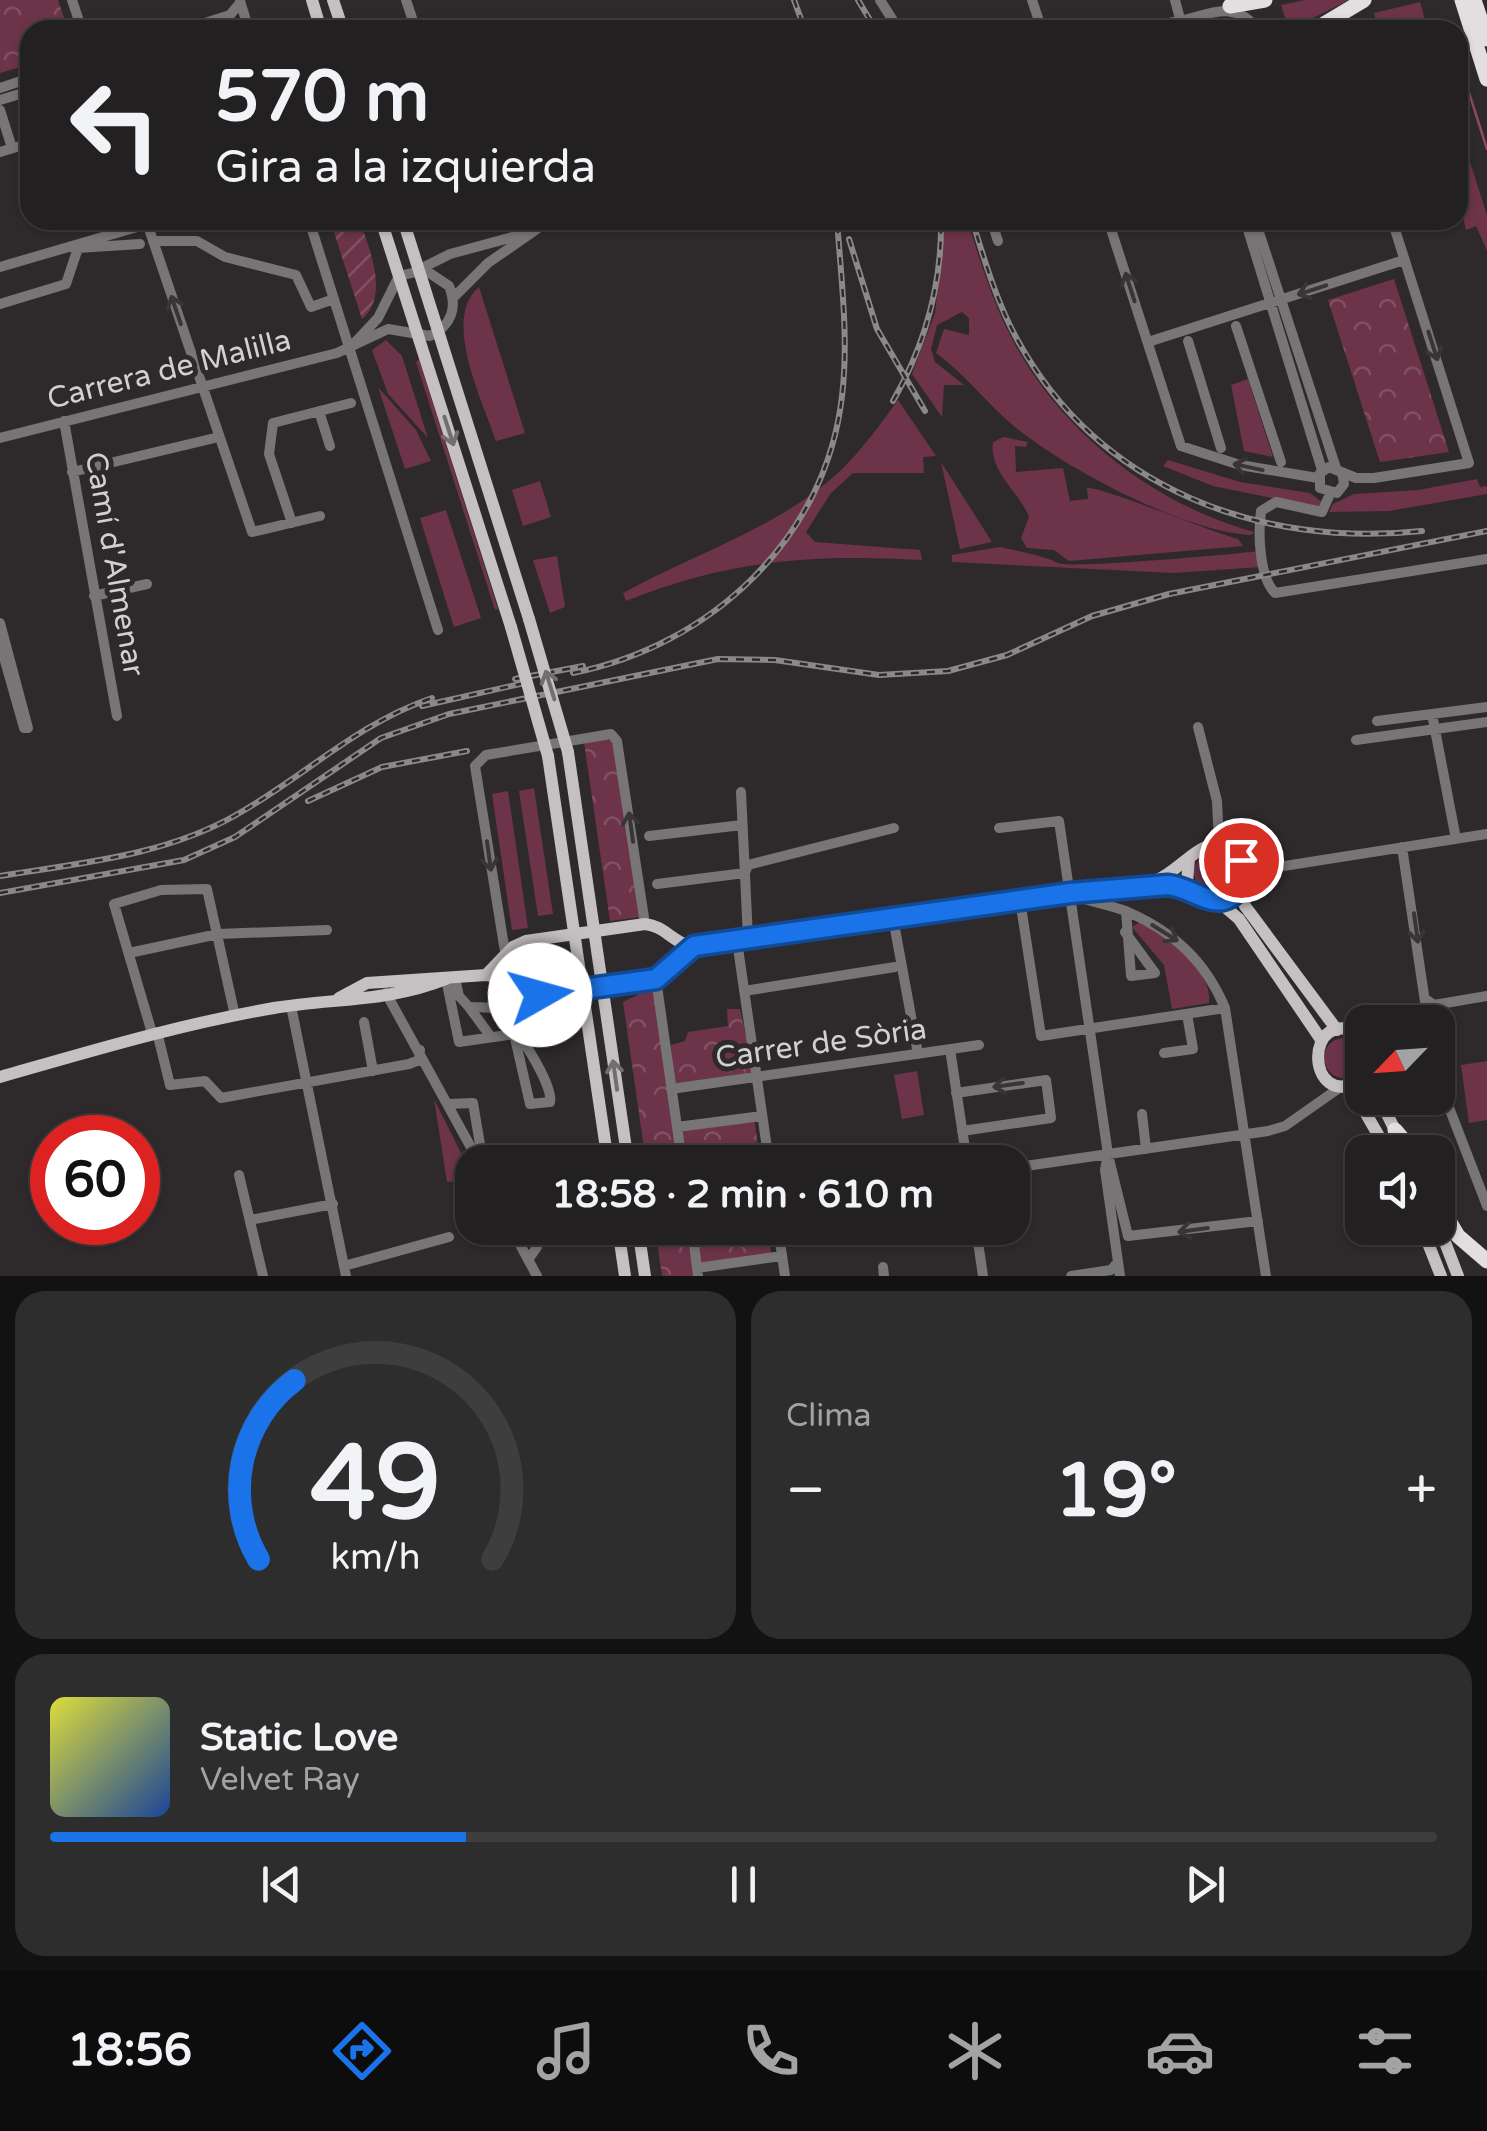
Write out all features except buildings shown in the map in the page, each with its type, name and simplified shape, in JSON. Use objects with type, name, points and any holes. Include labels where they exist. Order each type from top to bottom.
[{"type":"highway","points":[[1220,4],[1265,0]]},
{"type":"highway","points":[[1331,20],[1364,0]]},
{"type":"highway","points":[[1462,0],[1480,40]]},
{"type":"highway","points":[[1474,0],[1487,79]]},
{"type":"highway","points":[[1396,1130],[1400,1135]]},
{"type":"highway","points":[[1455,1231],[1487,1262]]},
{"type":"main road","points":[[385,230],[512,627],[548,756],[606,1145]]},
{"type":"main road","points":[[406,230],[568,752],[625,1145]]},
{"type":"main road","points":[[1073,894],[1157,880],[1199,848],[1219,844],[1241,860],[1246,906],[1336,1030],[1345,1032]]},
{"type":"main road","points":[[1189,859],[1186,874],[1191,890]]},
{"type":"main road","points":[[486,974],[520,943],[594,930],[651,925],[694,946],[1020,900],[1168,885],[1218,902],[1239,919],[1322,1041]]},
{"type":"main road","points":[[1218,902],[1241,885]]},
{"type":"main road","points":[[651,925],[673,948],[657,978]]},
{"type":"main road","points":[[0,1076],[155,1032],[339,998],[364,1002],[382,992],[450,979],[486,974],[500,978],[527,996],[657,978],[694,946]]},
{"type":"main road","points":[[506,958],[512,989]]},
{"type":"main road","points":[[339,998],[360,986],[382,992],[450,979]]},
{"type":"main road","points":[[360,986],[355,995],[364,1002]]},
{"type":"main road","points":[[1336,1030],[1322,1041],[1316,1055],[1319,1070],[1356,1098],[1378,1135]]},
{"type":"main road","points":[[1388,1115],[1398,1135]]},
{"type":"main road","points":[[620,1245],[625,1276]]},
{"type":"main road","points":[[640,1245],[644,1276]]},
{"type":"main road","points":[[1429,1245],[1440,1273]]},
{"type":"main road","points":[[1446,1245],[1456,1270]]},
{"type":"street","points":[[214,20],[230,15],[240,2]]},
{"type":"street","points":[[1192,20],[1220,4],[1253,20]]},
{"type":"street","points":[[0,110],[6,150]]},
{"type":"street","points":[[0,267],[120,230]]},
{"type":"street","points":[[149,230],[252,532],[320,516]]},
{"type":"street","points":[[312,230],[438,630]]},
{"type":"street","points":[[349,348],[378,318],[400,276],[450,254],[537,230]]},
{"type":"street","points":[[453,298],[488,263],[537,230]]},
{"type":"street","points":[[994,230],[998,240]]},
{"type":"street","points":[[1111,230],[1182,446],[1240,466],[1320,474],[1339,470],[1356,478],[1408,475],[1469,463],[1395,230]]},
{"type":"street","points":[[1249,230],[1343,487]]},
{"type":"street","points":[[1257,230],[1320,474],[1320,488],[1330,494]]},
{"type":"street","points":[[153,242],[197,241],[226,257],[296,275],[312,306],[334,299]]},
{"type":"street","points":[[0,304],[66,284],[78,248],[140,244]]},
{"type":"street","points":[[1148,342],[1404,260]]},
{"type":"street","points":[[386,298],[390,320],[404,334],[419,338],[439,332],[450,319],[453,298],[442,277],[419,270]]},
{"type":"street","points":[[1236,326],[1281,462]]},
{"type":"street","name":"Carrera de Malilla","points":[[0,438],[349,348],[388,330],[404,334]]},
{"type":"street","points":[[1188,341],[1220,448]]},
{"type":"street","points":[[292,523],[269,454],[274,423],[352,403]]},
{"type":"street","points":[[319,412],[330,446]]},
{"type":"street","name":"Camí d'Almenar","points":[[64,421],[117,716]]},
{"type":"street","points":[[72,472],[219,437]]},
{"type":"street","points":[[1356,478],[1330,494],[1325,510],[1316,513],[1276,502],[1266,504],[1260,534],[1268,586],[1275,594],[1487,559]]},
{"type":"street","points":[[94,596],[147,584]]},
{"type":"street","points":[[0,624],[28,728],[24,728],[0,643]]},
{"type":"street","points":[[1377,721],[1487,707]]},
{"type":"street","points":[[1432,714],[1456,839]]},
{"type":"street","points":[[1356,740],[1487,722]]},
{"type":"street","points":[[1198,728],[1218,801],[1219,844]]},
{"type":"street","points":[[506,958],[476,774],[479,760],[611,734],[618,740],[651,925]]},
{"type":"street","points":[[741,792],[744,990],[766,1145]]},
{"type":"street","points":[[999,828],[1058,822],[1073,894],[1120,1276]]},
{"type":"street","points":[[649,836],[742,826]]},
{"type":"street","points":[[745,874],[748,864],[894,828]]},
{"type":"street","points":[[1241,885],[1265,869],[1487,834]]},
{"type":"street","points":[[1402,847],[1429,1005],[1487,996]]},
{"type":"street","points":[[1241,860],[1265,869]]},
{"type":"street","points":[[658,884],[745,874]]},
{"type":"street","points":[[235,1016],[208,889],[161,890],[114,904],[170,1085],[205,1081],[221,1098],[416,1062],[420,1050]]},
{"type":"street","points":[[1073,894],[1126,911],[1171,934],[1190,951],[1225,1008],[1266,1276]]},
{"type":"street","points":[[1020,900],[1041,1036],[1225,1008]]},
{"type":"street","points":[[1125,932],[1126,911]]},
{"type":"street","points":[[893,918],[918,1054]]},
{"type":"street","points":[[128,953],[218,934],[327,930]]},
{"type":"street","name":"Carrer de Sòria","points":[[744,990],[895,968]]},
{"type":"street","points":[[657,978],[680,1145]]},
{"type":"street","points":[[450,979],[459,1042],[514,1034],[530,1104],[550,1102],[550,1086],[505,1016],[488,1007],[469,1007]]},
{"type":"street","points":[[450,979],[491,1037]]},
{"type":"street","points":[[382,992],[420,1050],[471,1145]]},
{"type":"street","points":[[291,1006],[345,1271],[448,1236]]},
{"type":"street","points":[[1164,1053],[1193,1048],[1187,1014]]},
{"type":"street","points":[[364,1022],[374,1070]]},
{"type":"street","name":"Carrer de Sòria","points":[[671,1089],[979,1045]]},
{"type":"street","points":[[950,1049],[964,1145]]},
{"type":"street","points":[[1314,1102],[1319,1070]]},
{"type":"street","points":[[956,1093],[1046,1080],[1051,1118],[962,1131]]},
{"type":"street","points":[[1030,1165],[1285,1126],[1314,1102],[1343,1086]]},
{"type":"street","points":[[448,1104],[473,1102],[479,1145]]},
{"type":"street","points":[[1142,1114],[1146,1148]]},
{"type":"street","points":[[1452,1115],[1486,1204]]},
{"type":"street","points":[[677,1127],[762,1116]]},
{"type":"street","points":[[1108,1154],[1114,1165],[1128,1236],[1258,1221]]},
{"type":"street","points":[[239,1175],[263,1276]]},
{"type":"street","points":[[250,1220],[333,1204]]},
{"type":"street","points":[[520,1245],[536,1276]]},
{"type":"street","points":[[528,1260],[537,1245]]},
{"type":"street","points":[[694,1245],[698,1272],[782,1256]]},
{"type":"street","points":[[780,1245],[785,1276]]},
{"type":"street","points":[[978,1245],[983,1276]]},
{"type":"street","points":[[1071,1276],[1111,1270],[1118,1260]]},
{"type":"green space","points":[[0,0],[58,0],[65,20],[20,20],[20,67],[0,73]]},
{"type":"green space","points":[[1305,0],[1349,0],[1309,20],[1286,20],[1281,5]]},
{"type":"green space","points":[[1420,2],[1425,20],[1376,20],[1374,13]]},
{"type":"green space","points":[[1468,156],[1487,215],[1487,251],[1476,226],[1468,229]]},
{"type":"green space","points":[[333,230],[363,230],[376,285],[375,298],[362,319]]},
{"type":"green space","points":[[944,230],[970,230],[1010,335],[1030,370],[1081,432],[1112,459],[1180,503],[1254,532],[1251,535],[1224,531],[1161,511],[1095,479],[1037,444],[936,353],[944,329],[969,335],[969,318],[962,312],[937,325],[931,349],[935,362],[964,385],[944,385],[942,417],[912,374],[935,313]]},
{"type":"green space","points":[[1394,279],[1449,452],[1380,462],[1328,300]]},
{"type":"green space","points":[[479,287],[525,433],[496,441],[464,339],[468,301]]},
{"type":"green space","points":[[386,340],[402,356],[428,438],[388,394],[372,350]]},
{"type":"green space","points":[[419,359],[498,609],[495,610],[416,362]]},
{"type":"green space","points":[[1248,379],[1273,457],[1244,451],[1231,385]]},
{"type":"green space","points":[[378,387],[416,430],[431,461],[405,469]]},
{"type":"green space","points":[[898,400],[936,456],[923,457],[924,473],[853,473],[831,493],[806,532],[815,542],[920,550],[922,560],[843,558],[771,563],[700,576],[626,601],[623,593],[763,525],[815,492],[855,455]]},
{"type":"green space","points":[[1004,437],[1028,442],[1026,447],[1015,446],[1016,472],[1063,468],[1070,501],[1088,499],[1087,488],[1096,489],[1238,539],[1243,546],[1069,561],[1054,550],[1027,548],[1021,538],[1029,517],[1000,472],[993,453],[993,442]]},
{"type":"green space","points":[[1168,460],[1240,482],[1310,493],[1322,502],[1321,508],[1213,486],[1163,466]]},
{"type":"green space","points":[[941,462],[992,542],[960,549]]},
{"type":"green space","points":[[1477,479],[1480,487],[1487,486],[1487,494],[1389,511],[1329,512],[1333,504],[1354,494],[1418,490]]},
{"type":"green space","points":[[540,481],[551,517],[523,526],[512,490]]},
{"type":"green space","points":[[446,510],[481,618],[454,627],[420,518]]},
{"type":"green space","points":[[1000,547],[1069,564],[1259,551],[1261,567],[1173,573],[952,562],[952,555]]},
{"type":"green space","points":[[557,556],[565,607],[550,613],[533,560]]},
{"type":"green space","points":[[607,739],[617,745],[641,917],[610,921],[584,742]]},
{"type":"green space","points":[[534,788],[553,914],[538,916],[519,791]]},
{"type":"green space","points":[[508,791],[528,928],[512,930],[492,794]]},
{"type":"green space","points":[[1215,851],[1230,857],[1236,872],[1230,887],[1215,893],[1200,887],[1194,872],[1200,857]]},
{"type":"green space","points":[[1140,922],[1196,966],[1204,978],[1209,1003],[1172,1009],[1164,965],[1132,927]]},
{"type":"green space","points":[[654,987],[677,1145],[644,1145],[623,1002]]},
{"type":"green space","points":[[727,1009],[740,1009],[753,1071],[750,1076],[677,1086],[673,1083],[671,1045],[685,1041],[688,1032],[728,1026]]},
{"type":"green space","points":[[1344,1038],[1344,1078],[1330,1072],[1324,1058],[1330,1044]]},
{"type":"green space","points":[[1487,1061],[1487,1120],[1469,1123],[1461,1065]]},
{"type":"green space","points":[[917,1071],[924,1115],[902,1119],[894,1075]]},
{"type":"green space","points":[[434,1099],[457,1145],[455,1181],[447,1182]]},
{"type":"green space","points":[[754,1117],[758,1145],[683,1145],[680,1126]]},
{"type":"green space","points":[[657,1245],[690,1245],[695,1276],[662,1276]]},
{"type":"green space","points":[[695,1245],[770,1245],[772,1258],[698,1267]]},
{"type":"waterway","points":[[1468,89],[1487,149]]},
{"type":"railway","points":[[794,0],[801,20]]},
{"type":"railway","points":[[858,0],[870,20]]},
{"type":"railway","points":[[573,673],[623,659],[671,638],[714,611],[753,578],[786,539],[812,496],[831,448],[842,396],[844,308],[838,230]]},
{"type":"railway","points":[[893,401],[923,336],[935,291],[941,230]]},
{"type":"railway","points":[[975,230],[1018,341],[1052,392],[1093,436],[1139,471],[1190,498],[1245,517],[1302,529],[1361,534],[1422,531]]},
{"type":"railway","points":[[849,239],[877,329],[925,411]]},
{"type":"railway","points":[[0,893],[184,860],[235,837],[381,738],[449,714],[718,659],[775,660],[879,675],[948,671],[1007,655],[1092,616],[1169,594],[1487,531]]},
{"type":"railway","points":[[515,679],[583,666]]},
{"type":"railway","points":[[422,706],[529,682]]},
{"type":"railway","points":[[0,876],[121,856],[208,829],[261,800],[379,722],[432,698]]},
{"type":"railway","points":[[308,801],[382,767],[467,751]]},
{"type":"route","points":[[540,995],[656,979],[694,946],[1070,893],[1076,896],[1168,885],[1183,886],[1203,900],[1224,901],[1242,885],[1241,860]]}]
